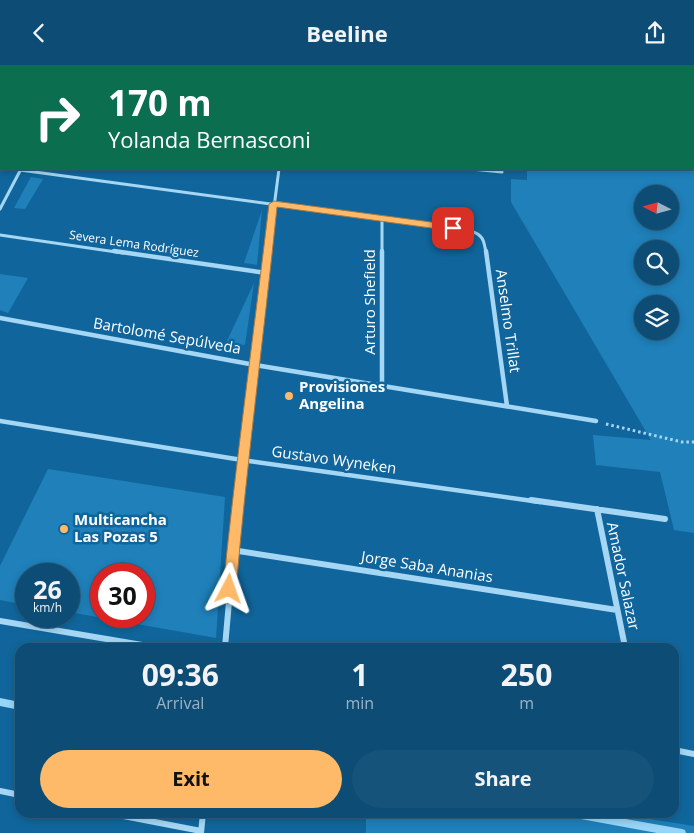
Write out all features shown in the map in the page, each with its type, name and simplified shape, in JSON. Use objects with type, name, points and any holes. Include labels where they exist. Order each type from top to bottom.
[{"type":"street","points":[[0,209],[21,170],[382,219]]},
{"type":"street","points":[[224,643],[242,460],[280,170]]},
{"type":"street","points":[[481,170],[502,172]]},
{"type":"street","name":"Anselmo Trillat","points":[[382,219],[471,231],[484,239],[507,406]]},
{"type":"street","name":"Arturo Shefield","points":[[382,219],[382,386]]},
{"type":"street","name":"Severa Lema Rodríguez","points":[[0,235],[266,273]]},
{"type":"street","name":"Bartolomé Sepúlveda","points":[[0,318],[255,365],[596,421]]},
{"type":"street","name":"Gustavo Wyneken","points":[[0,421],[242,460],[665,519]]},
{"type":"street","name":"Amador Salazar","points":[[597,509],[624,643]]},
{"type":"street","name":"Jorge Saba Ananias","points":[[232,550],[617,610]]},
{"type":"street","points":[[0,621],[130,643]]},
{"type":"street","points":[[679,751],[694,755]]},
{"type":"street","points":[[0,791],[15,794]]},
{"type":"street","points":[[132,818],[201,832],[202,818]]},
{"type":"path","points":[[596,421],[672,440],[694,442]]},
{"type":"shaded area","points":[[527,170],[694,170],[694,533],[674,530],[660,472],[596,465],[593,435],[651,440],[511,202],[511,179],[527,180]]},
{"type":"shaded area","points":[[31,177],[43,179],[25,209],[14,208]]},
{"type":"shaded area","points":[[262,210],[257,265],[244,263]]},
{"type":"shaded area","points":[[0,274],[28,278],[8,313],[0,310]]},
{"type":"shaded area","points":[[254,283],[245,345],[226,343]]},
{"type":"shaded area","points":[[48,469],[225,497],[216,638],[155,627],[155,563],[90,563],[90,616],[80,614],[80,563],[15,563],[15,603],[0,600],[0,566]]},
{"type":"shaded area","points":[[366,818],[644,818],[694,826],[694,833],[366,833]]},
{"type":"waterway","points":[[0,702],[15,705]]},
{"type":"waterway","points":[[598,818],[682,833]]},
{"type":"place","name":"Provisiones Angelina","points":[[289,396]]},
{"type":"place","name":"Multicancha Las Pozas 5","points":[[64,529]]},
{"type":"route","points":[[229,589],[242,460],[274,204],[453,228]]}]
